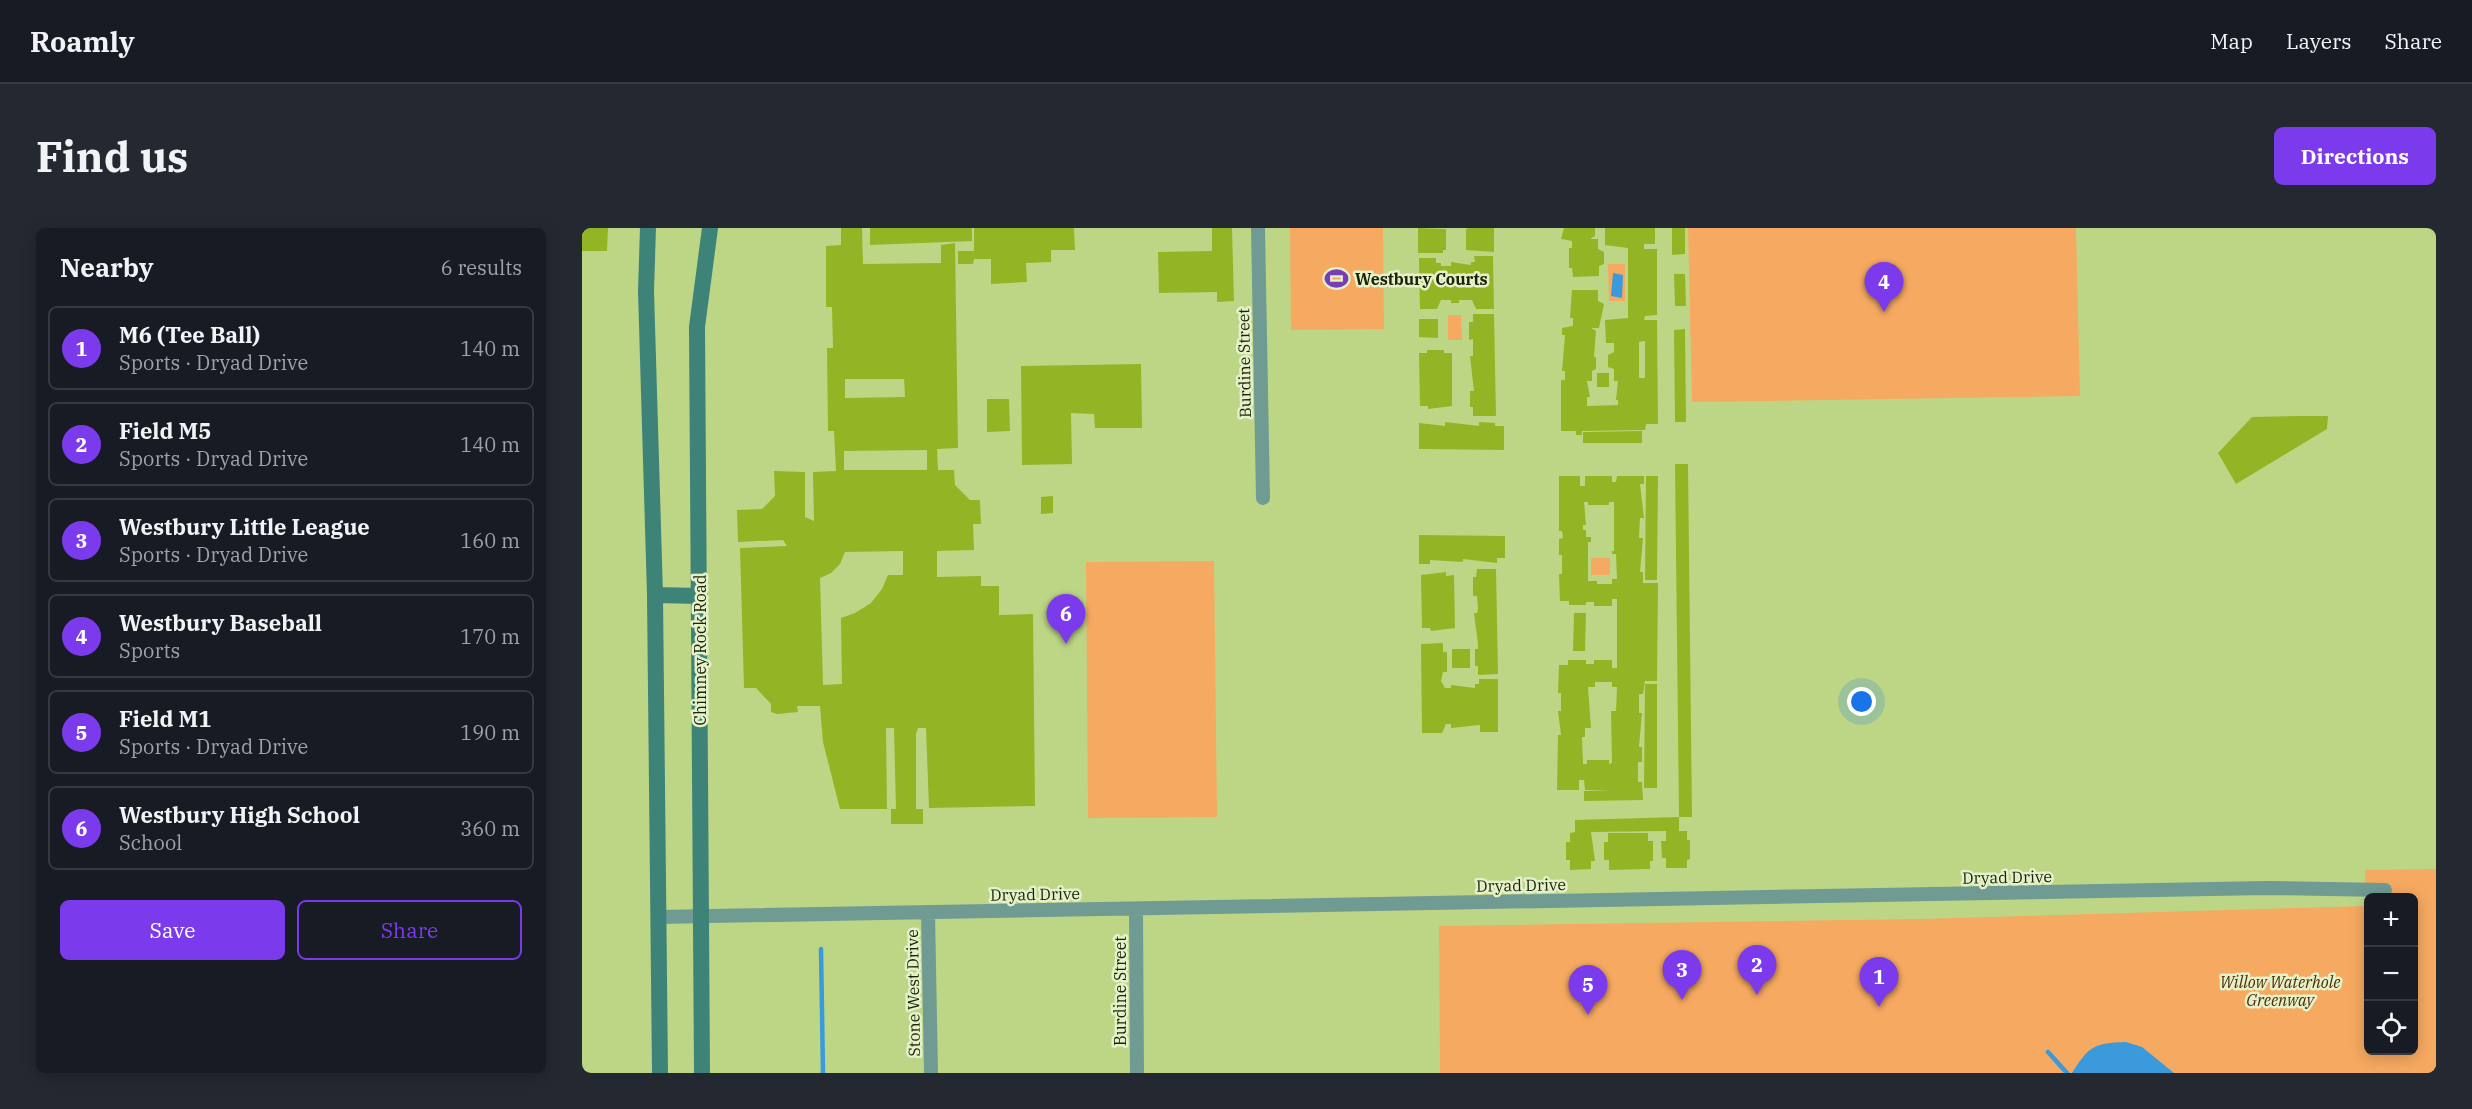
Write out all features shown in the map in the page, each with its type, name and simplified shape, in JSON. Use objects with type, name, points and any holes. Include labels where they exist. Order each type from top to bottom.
[{"type":"main road","points":[[648,228],[646,291],[648,428],[655,595],[660,1073]]},
{"type":"main road","name":"Chimney Rock Road","points":[[702,1073],[697,327],[710,228]]},
{"type":"main road","points":[[655,595],[699,596]]},
{"type":"street","name":"Burdine Street","points":[[1258,228],[1263,498]]},
{"type":"street","name":"Dryad Drive","points":[[658,917],[2267,888],[2385,890]]},
{"type":"street","name":"Burdine Street","points":[[1136,909],[1137,1073]]},
{"type":"street","name":"Stone West Drive","points":[[928,912],[931,1073]]},
{"type":"green space","name":"Westbury Courts","points":[[1290,228],[1383,228],[1384,329],[1291,330]]},
{"type":"green space","points":[[1688,228],[2076,228],[2080,396],[1692,402]]},
{"type":"green space","points":[[1608,264],[1625,264],[1625,301],[1609,301]]},
{"type":"green space","points":[[1448,315],[1461,315],[1462,340],[1448,340]]},
{"type":"green space","points":[[1591,558],[1610,558],[1610,575],[1591,575]]},
{"type":"green space","points":[[1214,561],[1217,817],[1088,818],[1086,562]]},
{"type":"green space","name":"Willow Waterhole Greenway","points":[[2436,869],[2436,1073],[1440,1073],[1439,926],[1923,919],[2364,906],[2364,1055],[2418,1055],[2418,893],[2366,893],[2365,870]]},
{"type":"water","points":[[1613,273],[1623,275],[1622,298],[1611,296]]},
{"type":"water","points":[[2126,1042],[2142,1047],[2174,1073],[2072,1073],[2083,1057],[2093,1048],[2106,1043]]},
{"type":"building","points":[[582,228],[608,228],[607,251],[582,251]]},
{"type":"building","points":[[841,228],[862,228],[863,264],[941,263],[941,245],[955,243],[958,448],[937,449],[938,470],[954,470],[955,485],[970,500],[980,500],[981,524],[973,524],[974,550],[937,551],[937,577],[981,576],[981,586],[999,586],[999,615],[1033,614],[1035,806],[929,808],[926,728],[918,728],[916,734],[916,809],[923,809],[923,824],[891,824],[891,809],[896,809],[894,728],[886,728],[887,809],[840,809],[823,742],[820,706],[797,706],[798,712],[777,714],[771,712],[771,704],[756,688],[744,688],[740,548],[787,546],[783,540],[738,542],[737,510],[762,509],[775,496],[774,471],[805,472],[805,517],[814,521],[813,472],[836,471],[834,431],[828,431],[827,348],[833,348],[832,307],[826,307],[826,246],[841,245]],"holes":[[[845,379],[904,379],[905,397],[845,398]],[[927,450],[927,470],[844,470],[844,451]],[[903,551],[903,575],[888,575],[882,589],[871,603],[841,618],[842,684],[823,685],[820,578],[831,573],[840,564],[845,552]]]},
{"type":"building","points":[[870,228],[972,228],[972,241],[870,245]]},
{"type":"building","points":[[974,228],[1074,228],[1075,250],[1051,250],[1051,262],[1026,263],[1027,282],[991,284],[991,259],[974,259],[973,264],[958,264],[958,251],[974,251]]},
{"type":"building","points":[[1212,228],[1232,228],[1234,301],[1217,302],[1217,292],[1159,293],[1158,252],[1212,251]]},
{"type":"building","points":[[1418,228],[1446,229],[1446,250],[1443,250],[1443,253],[1418,253]]},
{"type":"building","points":[[1494,228],[1494,252],[1466,250],[1466,229]]},
{"type":"building","points":[[1564,228],[1595,228],[1595,236],[1590,239],[1598,239],[1598,249],[1604,252],[1604,264],[1599,266],[1599,276],[1573,277],[1572,268],[1569,268],[1569,248],[1572,248],[1572,241],[1561,239]]},
{"type":"building","points":[[1605,228],[1655,228],[1655,244],[1644,244],[1644,249],[1657,249],[1657,315],[1645,316],[1644,320],[1657,320],[1658,424],[1646,424],[1645,430],[1582,431],[1582,435],[1576,435],[1576,431],[1561,431],[1561,380],[1565,380],[1565,371],[1562,371],[1565,335],[1562,335],[1562,328],[1573,326],[1573,318],[1570,318],[1572,290],[1598,290],[1598,301],[1604,304],[1599,328],[1591,328],[1596,331],[1594,357],[1596,357],[1596,369],[1592,371],[1592,381],[1587,381],[1590,397],[1587,397],[1587,406],[1618,405],[1618,400],[1616,400],[1618,381],[1614,381],[1614,369],[1608,367],[1608,355],[1614,352],[1614,343],[1606,343],[1605,320],[1628,318],[1628,248],[1605,245]],"holes":[[[1645,341],[1645,378],[1639,378],[1639,342]]]},
{"type":"building","points":[[1672,228],[1685,228],[1685,254],[1672,255]]},
{"type":"building","points":[[1474,256],[1493,256],[1494,309],[1476,309],[1472,300],[1459,300],[1459,303],[1451,303],[1451,300],[1441,300],[1437,309],[1420,309],[1419,258],[1436,258],[1436,263],[1441,263],[1441,266],[1451,266],[1451,262],[1471,265],[1471,262],[1475,262]]},
{"type":"building","points":[[1674,274],[1685,274],[1686,306],[1675,306]]},
{"type":"building","points":[[1473,314],[1494,314],[1496,416],[1473,416],[1473,407],[1470,407],[1470,391],[1474,391],[1470,356],[1473,356],[1473,339],[1469,340],[1469,322],[1473,322]]},
{"type":"building","points":[[1419,319],[1438,319],[1438,338],[1419,337]]},
{"type":"building","points":[[1685,329],[1686,422],[1675,422],[1674,330]]},
{"type":"building","points":[[1427,350],[1444,350],[1444,353],[1452,353],[1452,406],[1428,409],[1428,406],[1420,406],[1419,353],[1427,353]]},
{"type":"building","points":[[1141,364],[1142,428],[1095,428],[1094,414],[1071,413],[1072,464],[1022,465],[1021,366]]},
{"type":"building","points":[[1597,373],[1609,373],[1609,387],[1597,387]]},
{"type":"building","points":[[987,399],[1009,399],[1010,431],[987,432]]},
{"type":"building","points":[[2328,416],[2327,429],[2236,484],[2218,453],[2252,417]]},
{"type":"building","points":[[1445,422],[1479,426],[1479,422],[1495,423],[1495,426],[1504,426],[1504,450],[1419,449],[1419,423],[1445,426]]},
{"type":"building","points":[[1642,431],[1642,443],[1583,443],[1583,432]]},
{"type":"building","points":[[1675,464],[1688,464],[1692,817],[1679,817]]},
{"type":"building","points":[[1559,476],[1580,476],[1580,486],[1585,486],[1585,476],[1612,476],[1612,482],[1616,482],[1617,476],[1644,476],[1644,484],[1640,484],[1644,518],[1640,518],[1639,538],[1643,538],[1640,572],[1643,572],[1643,583],[1658,583],[1657,681],[1645,681],[1643,694],[1639,694],[1639,713],[1642,713],[1639,747],[1642,747],[1642,762],[1638,762],[1638,782],[1642,782],[1643,800],[1584,801],[1584,791],[1612,791],[1585,790],[1584,780],[1579,780],[1579,790],[1557,790],[1558,735],[1561,735],[1558,711],[1561,711],[1561,693],[1558,693],[1559,665],[1568,665],[1568,660],[1586,660],[1586,664],[1594,664],[1594,660],[1612,660],[1612,668],[1617,668],[1617,599],[1612,599],[1612,606],[1594,606],[1594,602],[1586,602],[1586,605],[1569,605],[1569,601],[1560,601],[1559,574],[1562,574],[1562,555],[1559,555],[1559,539],[1563,538],[1562,531],[1559,531]],"holes":[[[1584,502],[1588,502],[1588,505],[1609,505],[1609,502],[1614,502],[1614,551],[1612,554],[1616,554],[1617,579],[1612,579],[1612,584],[1597,584],[1597,581],[1588,581],[1588,542],[1591,542],[1591,537],[1586,537],[1586,530],[1583,530],[1583,525],[1586,525]],[[1595,682],[1612,682],[1612,687],[1617,687],[1616,711],[1611,711],[1612,763],[1609,764],[1609,760],[1587,760],[1587,764],[1583,764],[1582,737],[1585,737],[1585,728],[1591,728],[1588,687],[1595,687]]]},
{"type":"building","points":[[1646,476],[1658,476],[1657,580],[1645,580]]},
{"type":"building","points":[[1053,496],[1053,513],[1041,514],[1041,497]]},
{"type":"building","points":[[1419,535],[1505,536],[1505,558],[1497,558],[1497,563],[1463,559],[1463,562],[1430,560],[1430,564],[1419,564]]},
{"type":"building","points":[[1477,569],[1496,569],[1498,674],[1478,675],[1478,666],[1475,666],[1475,649],[1478,649],[1478,644],[1474,613],[1477,613],[1478,609],[1477,596],[1473,596],[1473,577],[1476,577]]},
{"type":"building","points":[[1446,572],[1446,576],[1454,575],[1455,628],[1431,631],[1430,628],[1422,628],[1421,575]]},
{"type":"building","points":[[1574,613],[1586,613],[1585,651],[1573,651]]},
{"type":"building","points":[[1443,643],[1443,652],[1447,652],[1447,672],[1443,672],[1441,681],[1445,688],[1451,688],[1451,685],[1475,688],[1475,684],[1479,684],[1479,679],[1498,679],[1498,732],[1480,732],[1480,725],[1451,728],[1451,724],[1446,724],[1442,733],[1422,733],[1421,644]]},
{"type":"building","points":[[1452,649],[1470,649],[1470,668],[1452,668]]},
{"type":"building","points":[[1645,684],[1657,684],[1657,788],[1644,788]]},
{"type":"building","points":[[1679,817],[1679,831],[1687,831],[1687,840],[1690,840],[1690,859],[1687,860],[1687,868],[1666,868],[1666,858],[1662,858],[1661,841],[1666,841],[1666,831],[1591,832],[1595,861],[1591,861],[1591,869],[1570,870],[1570,860],[1566,860],[1566,842],[1570,842],[1570,833],[1575,832],[1575,820]]},
{"type":"building","points":[[1608,833],[1648,833],[1648,841],[1653,841],[1653,861],[1650,861],[1650,869],[1609,870],[1609,860],[1604,860],[1604,842],[1608,842]]},
{"type":"waterway","points":[[821,949],[823,1073]]},
{"type":"waterway","points":[[2048,1052],[2067,1073]]},
{"type":"place","name":"Westbury Courts","points":[[1337,279]]},
{"type":"place","name":"Westbury Baseball","points":[[1884,312]]},
{"type":"place","name":"Westbury High School","points":[[1066,644]]},
{"type":"place","name":"Field M5","points":[[1757,995]]},
{"type":"place","name":"Westbury Little League","points":[[1682,1000]]},
{"type":"place","name":"M6 (Tee Ball)","points":[[1879,1007]]},
{"type":"place","name":"Field M1","points":[[1588,1015]]}]
